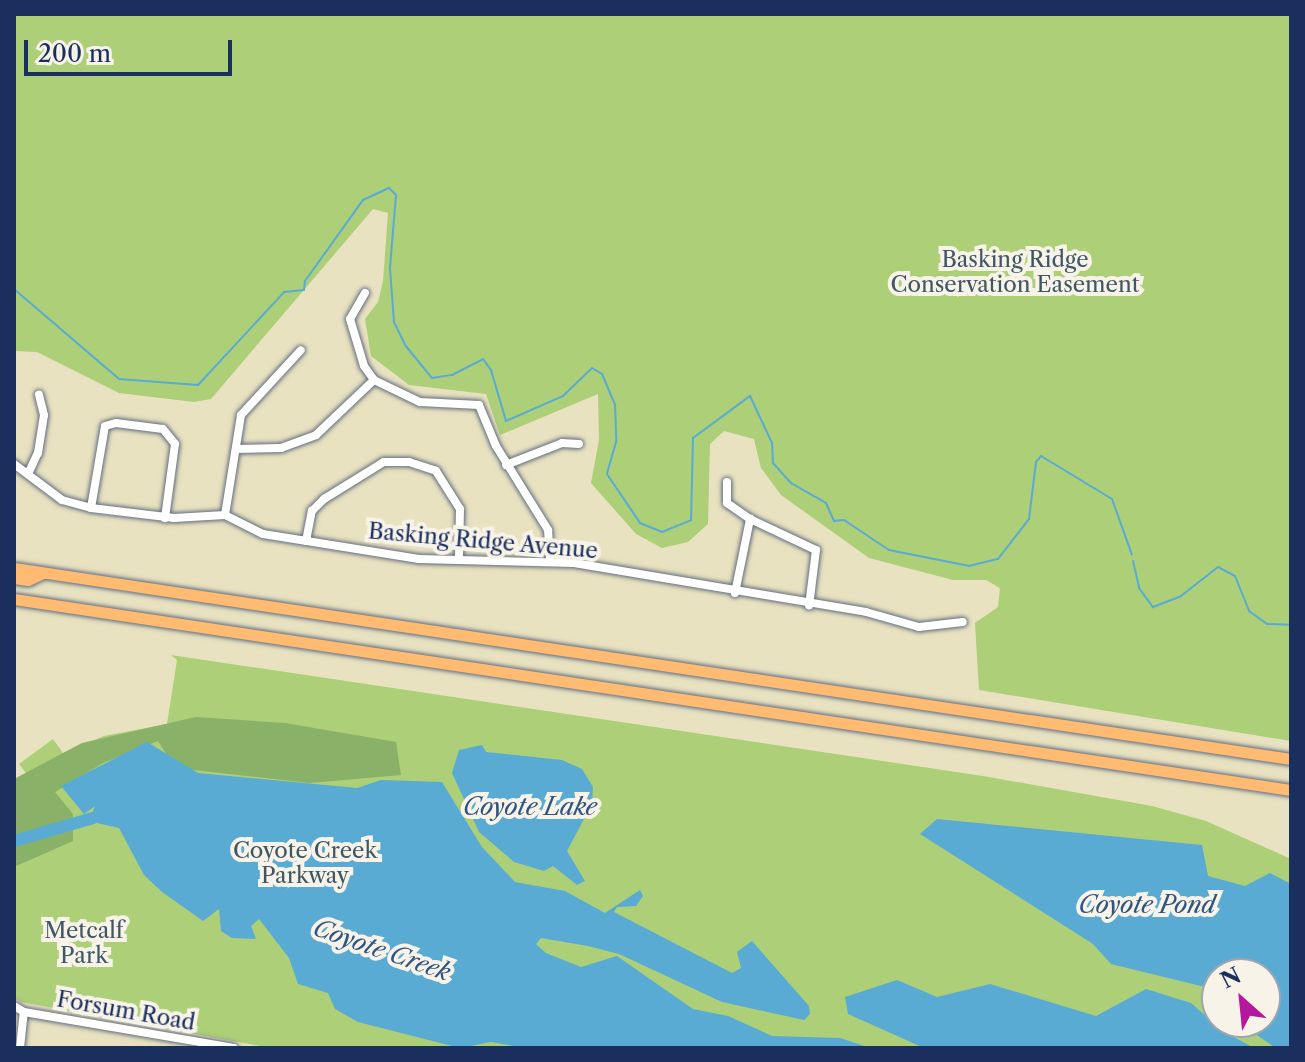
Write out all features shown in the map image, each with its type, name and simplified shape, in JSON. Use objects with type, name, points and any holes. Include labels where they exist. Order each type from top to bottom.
[{"type":"highway","points":[[14,568],[1291,759]]},
{"type":"highway","points":[[14,578],[28,580],[44,572]]},
{"type":"highway","points":[[14,599],[1291,790]]},
{"type":"street","points":[[365,293],[352,311],[351,335],[374,380],[420,402],[479,405],[506,465],[548,530],[550,561]]},
{"type":"street","points":[[225,515],[243,412],[301,350]]},
{"type":"street","points":[[236,449],[281,448],[316,435],[374,380]]},
{"type":"street","points":[[28,474],[42,428],[39,395]]},
{"type":"street","points":[[91,508],[105,426],[116,423],[163,429],[175,444],[165,518]]},
{"type":"street","points":[[506,465],[562,443],[579,444]]},
{"type":"street","points":[[306,541],[312,511],[324,499],[384,462],[409,462],[436,471],[460,509],[459,557]]},
{"type":"street","name":"Basking Ridge Avenue","points":[[14,464],[62,500],[91,508],[165,518],[225,515],[263,534],[419,559],[459,557],[550,561],[809,606],[866,612],[919,627],[963,622]]},
{"type":"street","points":[[727,482],[727,503],[750,519],[816,550],[809,606]]},
{"type":"street","points":[[735,593],[750,519]]},
{"type":"street","name":"Forsum Road","points":[[14,1006],[24,1012],[234,1048]]},
{"type":"street","points":[[20,1048],[24,1012]]},
{"type":"green space","name":"Basking Ridge Conservation Easement","points":[[14,14],[1291,14],[1291,741],[979,690],[975,623],[998,607],[1000,588],[986,580],[953,580],[869,558],[781,495],[761,468],[754,439],[724,431],[710,444],[708,524],[688,542],[662,548],[636,534],[591,483],[599,440],[598,394],[500,435],[486,394],[409,385],[371,356],[365,319],[378,302],[383,281],[388,213],[373,209],[211,399],[194,402],[119,393],[37,352],[14,351]]},
{"type":"green space","name":"Coyote Creek Parkway","points":[[171,655],[983,776],[1152,806],[1206,821],[1291,859],[1291,1048],[271,1048],[21,1002],[14,998],[14,842],[71,833],[19,764],[53,739],[63,753],[104,736],[167,724],[177,660]]},
{"type":"green space","points":[[196,717],[285,723],[396,742],[401,775],[309,783],[175,768],[158,741],[103,763],[55,792],[73,814],[73,841],[14,867],[14,779],[82,743]]},
{"type":"water","points":[[147,742],[198,773],[357,788],[381,780],[442,782],[482,847],[515,882],[565,891],[605,913],[640,890],[643,896],[636,906],[617,907],[614,912],[732,973],[741,968],[737,952],[752,941],[809,1006],[810,1014],[804,1020],[722,1002],[619,954],[588,946],[541,938],[536,944],[546,953],[581,967],[617,956],[693,1009],[728,1016],[772,1036],[840,1038],[871,1048],[526,1048],[491,1042],[460,1048],[358,1022],[335,1009],[328,993],[298,984],[289,958],[259,919],[251,926],[256,939],[232,938],[221,931],[219,909],[203,921],[162,892],[144,875],[119,828],[97,823],[91,816],[95,806],[84,814],[61,786]]},
{"type":"water","name":"Coyote Lake","points":[[482,745],[486,752],[562,760],[582,769],[593,787],[592,804],[567,851],[585,881],[577,885],[553,866],[544,871],[514,862],[479,832],[452,773],[459,750]]},
{"type":"water","name":"Coyote Pond","points":[[937,819],[1202,845],[1208,876],[1245,886],[1270,873],[1291,884],[1291,1048],[1276,1048],[1261,1038],[1281,1038],[1281,958],[1201,958],[1201,986],[1111,964],[1093,944],[920,834]]},
{"type":"water","points":[[897,980],[937,997],[990,984],[1096,1016],[1146,989],[1191,1003],[1201,1012],[1201,1038],[1236,1038],[1254,1048],[924,1048],[848,1014],[845,997]]},
{"type":"waterway","points":[[14,289],[119,379],[198,385],[284,292],[304,290],[305,281],[363,200],[389,188],[396,195],[390,268],[394,322],[405,345],[432,378],[452,375],[483,359],[491,370],[506,421],[563,396],[592,368],[602,374],[615,404],[616,442],[607,474],[640,523],[662,532],[691,520],[693,438],[750,396],[772,443],[773,463],[791,483],[826,503],[834,521],[844,520],[889,550],[969,566],[998,559],[1029,519],[1036,462],[1041,456],[1112,499],[1132,555]]},
{"type":"waterway","points":[[1133,561],[1139,588],[1153,607],[1181,596],[1218,567],[1235,576],[1249,611],[1267,624],[1291,625]]},
{"type":"waterway","name":"Coyote Creek","points":[[14,841],[93,818]]},
{"type":"park label","name":"Metcalf Park","points":[[84,942]]}]
